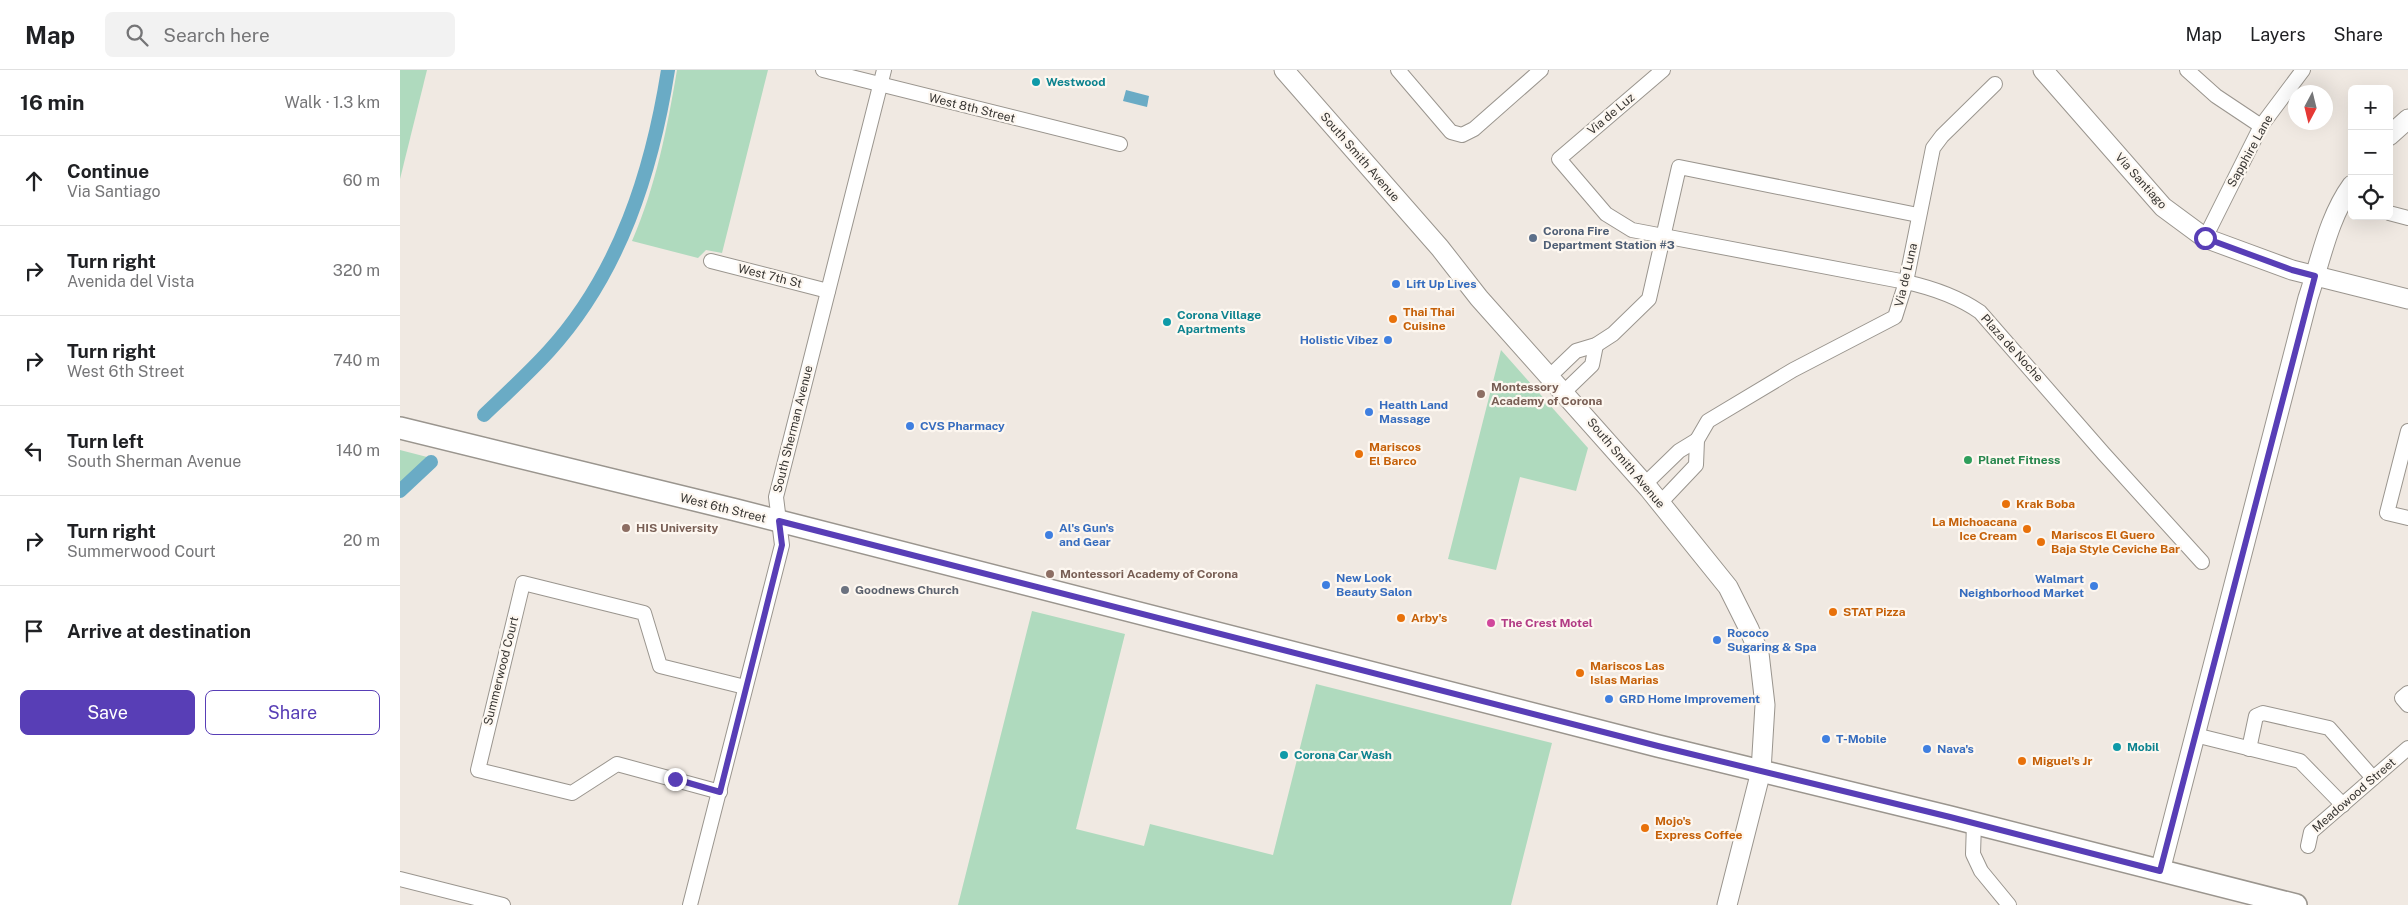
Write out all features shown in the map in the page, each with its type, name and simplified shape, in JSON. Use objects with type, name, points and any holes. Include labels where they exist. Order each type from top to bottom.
[{"type":"main road","name":"West 6th Street","points":[[400,428],[779,521],[2296,905]]},
{"type":"street","name":"West 8th Street","points":[[824,70],[1120,144]]},
{"type":"street","name":"South Sherman Avenue","points":[[690,905],[782,545],[776,497],[884,70]]},
{"type":"street","name":"South Smith Avenue","points":[[1284,70],[1440,248],[1479,298],[1551,376],[1645,484],[1728,587],[1750,629],[1759,653],[1765,705],[1761,771],[1727,905]]},
{"type":"street","points":[[1398,70],[1451,132],[1462,135],[1474,129],[1539,71]]},
{"type":"street","name":"Via de Luz","points":[[1559,159],[1663,70]]},
{"type":"street","name":"Via Santiago","points":[[2043,70],[2163,207],[2205,238],[2292,270],[2408,299]]},
{"type":"street","points":[[2187,70],[2216,96],[2261,126]]},
{"type":"street","name":"Sapphire Lane","points":[[2205,238],[2261,126],[2303,70]]},
{"type":"street","name":"Via de Luna","points":[[1660,503],[1696,465],[1698,440],[1708,421],[1794,370],[1895,317],[1906,282],[1933,148],[1942,136],[1995,84]]},
{"type":"street","points":[[2393,132],[2408,118]]},
{"type":"street","name":"Plaza de Noche","points":[[1559,159],[1606,214],[1632,230],[1906,282],[1940,290],[1966,302],[1980,312],[2104,454],[2202,562]]},
{"type":"street","points":[[1551,376],[1576,351],[1596,345],[1613,334],[1649,299],[1654,284],[1679,167],[1918,215]]},
{"type":"street","points":[[2160,871],[2315,276],[2341,200],[2348,190]]},
{"type":"street","points":[[2393,214],[2408,218]]},
{"type":"street","name":"West 7th St","points":[[711,261],[828,291]]},
{"type":"street","points":[[1565,392],[1592,365],[1596,345]]},
{"type":"street","points":[[2408,431],[2387,512],[2408,518]]},
{"type":"street","name":"Via de Luna","points":[[1645,484],[1679,451],[1698,440]]},
{"type":"street","name":"Summerwood Court","points":[[720,792],[617,764],[572,793],[478,770],[523,583],[644,613],[660,666],[745,687]]},
{"type":"street","points":[[2408,693],[2402,698],[2408,705]]},
{"type":"street","points":[[2248,748],[2256,716],[2263,712],[2329,728],[2373,778]]},
{"type":"street","points":[[2195,736],[2300,761],[2343,805]]},
{"type":"street","name":"Meadowood Street","points":[[2308,846],[2311,832],[2408,748]]},
{"type":"street","points":[[1974,823],[1973,854],[1981,872],[2009,905]]},
{"type":"street","points":[[400,879],[503,905]]},
{"type":"green space","points":[[400,70],[427,70],[400,179]]},
{"type":"green space","points":[[677,70],[768,70],[722,253],[706,250],[698,258],[632,241],[648,199],[660,157]]},
{"type":"green space","points":[[1501,350],[1588,448],[1576,491],[1520,477],[1496,570],[1448,559]]},
{"type":"green space","points":[[400,450],[431,458],[400,485]]},
{"type":"green space","points":[[1032,611],[1125,634],[1076,829],[1144,846],[1150,824],[1273,855],[1316,684],[1552,743],[1511,905],[958,905]]},
{"type":"water","points":[[1126,90],[1149,96],[1147,107],[1123,101]]},
{"type":"waterway","points":[[484,415],[549,351],[574,321],[614,254],[629,219],[653,146],[668,70]]},
{"type":"waterway","points":[[400,491],[431,462]]},
{"type":"place","name":"Westwood","points":[[1036,82]]},
{"type":"place","name":"Corona Fire Department Station #3","points":[[1533,238]]},
{"type":"place","name":"Lift Up Lives","points":[[1396,284]]},
{"type":"place","name":"Thai Thai Cuisine","points":[[1393,319]]},
{"type":"place","name":"Corona Village Apartments","points":[[1167,322]]},
{"type":"place","name":"Holistic Vibez","points":[[1388,340]]},
{"type":"place","name":"Montessory Academy of Corona","points":[[1481,394]]},
{"type":"place","name":"Health Land Massage","points":[[1369,412]]},
{"type":"place","name":"CVS Pharmacy","points":[[910,426]]},
{"type":"place","name":"Mariscos El Barco","points":[[1359,454]]},
{"type":"place","name":"Planet Fitness","points":[[1968,460]]},
{"type":"place","name":"Krak Boba","points":[[2006,504]]},
{"type":"place","name":"HIS University","points":[[626,528]]},
{"type":"place","name":"La Michoacana Ice Cream","points":[[2027,529]]},
{"type":"place","name":"Al's Gun's and Gear","points":[[1049,535]]},
{"type":"place","name":"Mariscos El Guero Baja Style Ceviche Bar","points":[[2041,542]]},
{"type":"place","name":"Montessori Academy of Corona","points":[[1050,574]]},
{"type":"place","name":"New Look Beauty Salon","points":[[1326,585]]},
{"type":"place","name":"Walmart Neighborhood Market","points":[[2094,586]]},
{"type":"place","name":"Goodnews Church","points":[[845,590]]},
{"type":"place","name":"STAT Pizza","points":[[1833,612]]},
{"type":"place","name":"Arby's","points":[[1401,618]]},
{"type":"place","name":"The Crest Motel","points":[[1491,623]]},
{"type":"place","name":"Rococo Sugaring & Spa","points":[[1717,640]]},
{"type":"place","name":"Mariscos Las Islas Marias","points":[[1580,673]]},
{"type":"place","name":"GRD Home Improvement","points":[[1609,699]]},
{"type":"place","name":"T-Mobile","points":[[1826,739]]},
{"type":"place","name":"Mobil","points":[[2117,747]]},
{"type":"place","name":"Nava's","points":[[1927,749]]},
{"type":"place","name":"Corona Car Wash","points":[[1284,755]]},
{"type":"place","name":"Miguel's Jr","points":[[2022,761]]},
{"type":"place","name":"Mojo's Express Coffee","points":[[1645,828]]},
{"type":"route","points":[[675,779],[720,792],[782,545],[779,521],[1423,687],[1807,784],[1950,817],[2160,871],[2315,276],[2292,270],[2205,238]]}]
